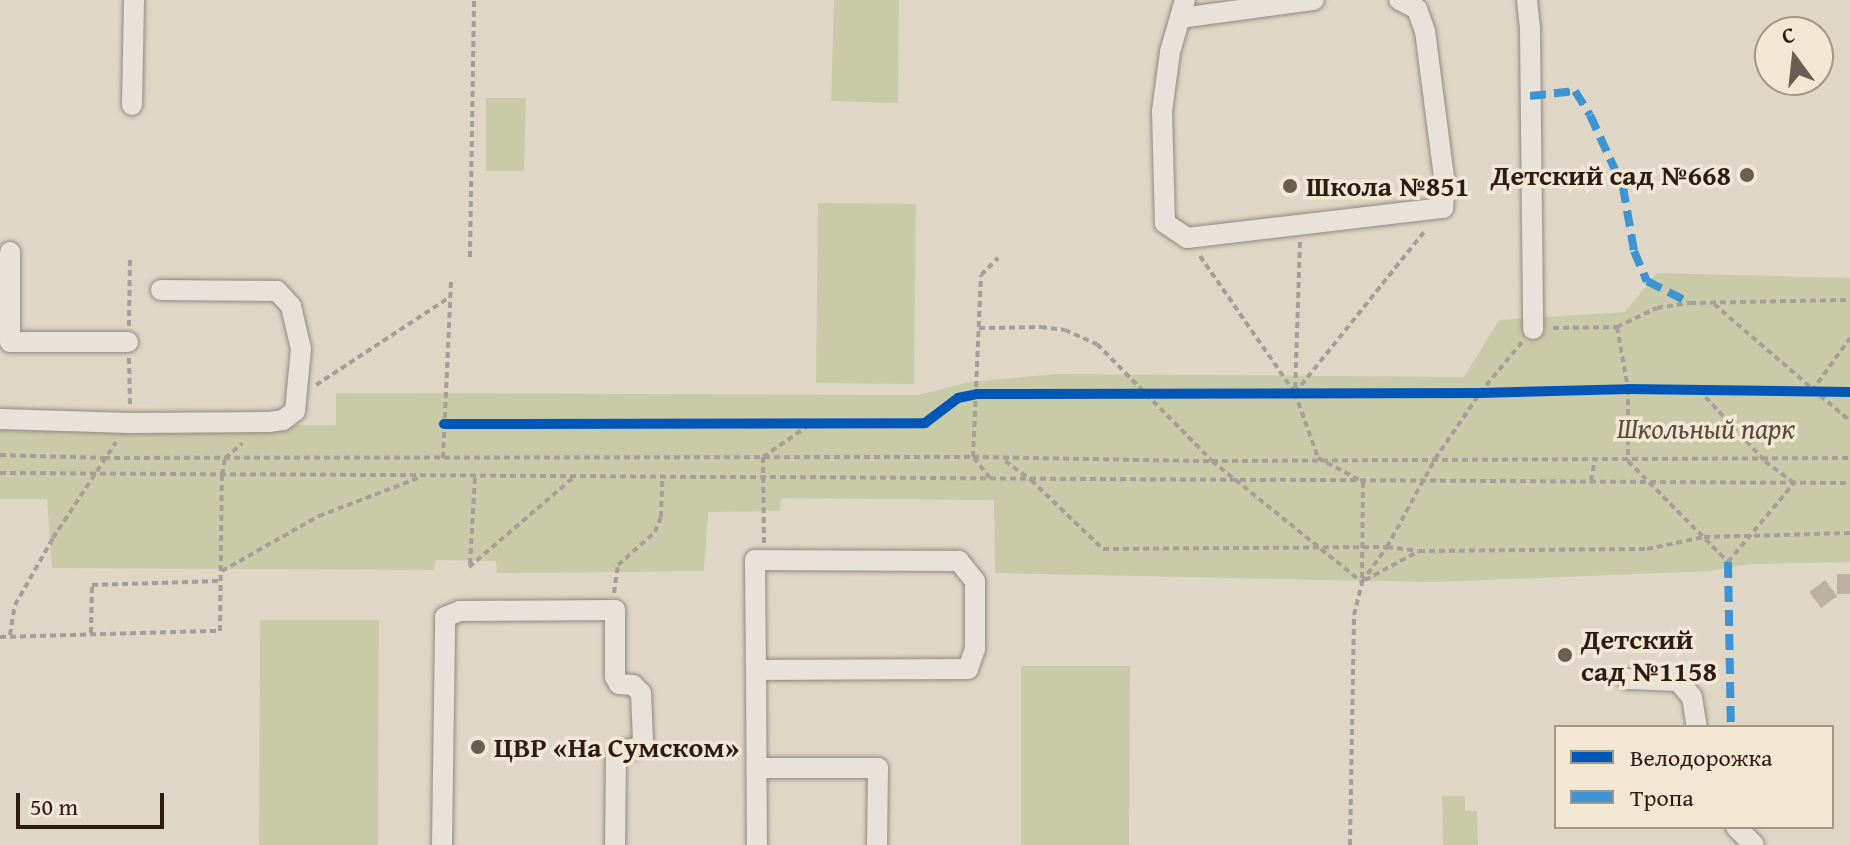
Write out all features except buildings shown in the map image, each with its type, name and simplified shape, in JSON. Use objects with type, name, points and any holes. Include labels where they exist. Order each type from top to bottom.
[{"type":"lane","points":[[132,105],[134,0]]},
{"type":"lane","points":[[1314,0],[1183,9],[1170,52],[1162,111],[1165,223],[1187,238],[1443,208],[1445,185],[1425,31],[1417,9],[1399,0]]},
{"type":"lane","points":[[1527,0],[1530,29],[1533,329]]},
{"type":"lane","points":[[10,252],[10,342],[128,342]]},
{"type":"lane","points":[[0,419],[130,423],[269,422],[283,420],[295,411],[301,349],[291,306],[277,291],[161,290]]},
{"type":"lane","points":[[756,670],[968,669],[975,649],[975,581],[959,561],[755,560],[757,845]]},
{"type":"lane","points":[[442,845],[445,617],[460,611],[615,610],[615,677],[619,684],[633,685],[641,693],[643,740],[638,748],[623,750],[616,756],[615,845]]},
{"type":"lane","points":[[1627,679],[1678,681],[1692,697],[1697,725]]},
{"type":"lane","points":[[757,768],[878,768],[877,845]]},
{"type":"lane","points":[[1738,829],[1754,845]]},
{"type":"path","points":[[470,257],[474,0]]},
{"type":"path","points":[[1301,393],[1443,208]]},
{"type":"path","points":[[1301,224],[1301,393],[1318,458],[1363,482]]},
{"type":"path","points":[[1187,238],[1301,393]]},
{"type":"path","points":[[128,342],[130,256]]},
{"type":"path","points":[[990,478],[973,457],[972,394],[981,275],[998,258]]},
{"type":"path","points":[[443,458],[451,281]]},
{"type":"path","points":[[297,397],[450,297]]},
{"type":"path","points":[[1362,582],[1387,547],[1435,459],[1480,393],[1533,329],[1617,327],[1657,308],[1713,303],[1850,300]]},
{"type":"path","points":[[1713,303],[1850,421]]},
{"type":"path","points":[[979,328],[1041,327],[1080,336],[1107,352],[1212,461],[1362,582]]},
{"type":"path","points":[[1617,327],[1628,389],[1628,461],[1728,562],[1794,483]]},
{"type":"path","points":[[1812,391],[1850,338]]},
{"type":"path","points":[[1613,389],[1642,389]]},
{"type":"path","points":[[1684,389],[1712,389]]},
{"type":"path","points":[[1698,389],[1764,460],[1794,483]]},
{"type":"path","points":[[1798,391],[1837,392]]},
{"type":"path","points":[[1132,393],[1163,393]]},
{"type":"path","points":[[1280,393],[1301,393]]},
{"type":"path","points":[[1468,393],[1495,393]]},
{"type":"path","points":[[972,394],[992,394]]},
{"type":"path","points":[[0,637],[220,631],[222,475],[225,458],[269,422]]},
{"type":"path","points":[[10,635],[15,605],[53,538],[130,423]]},
{"type":"path","points":[[797,423],[826,423]]},
{"type":"path","points":[[763,457],[812,423]]},
{"type":"path","points":[[444,424],[460,424]]},
{"type":"path","points":[[0,455],[104,458],[973,457],[1212,461],[1318,458],[1628,461],[1850,458]]},
{"type":"path","points":[[755,560],[764,544],[763,457]]},
{"type":"path","points":[[1003,459],[1031,480],[1103,549],[1647,549],[1704,537],[1850,533]]},
{"type":"path","points":[[1591,481],[1595,460]]},
{"type":"path","points":[[0,473],[475,478],[1850,483]]},
{"type":"path","points":[[222,571],[319,516],[419,477]]},
{"type":"path","points":[[475,478],[469,567],[573,478]]},
{"type":"path","points":[[615,610],[618,565],[655,532],[661,517],[662,479]]},
{"type":"path","points":[[1350,845],[1354,615],[1362,582],[1363,482]]},
{"type":"path","points":[[1362,582],[1419,551]]},
{"type":"path","points":[[91,633],[92,585],[222,581]]},
{"type":"green space","points":[[834,0],[899,0],[898,103],[831,101]]},
{"type":"green space","points":[[486,98],[526,98],[524,171],[486,171]]},
{"type":"green space","points":[[818,203],[916,204],[914,384],[816,383]]},
{"type":"green space","name":"Школьный парк","points":[[1657,273],[1850,278],[1850,562],[1750,564],[1710,571],[1433,582],[995,573],[994,500],[781,498],[780,511],[708,512],[704,571],[497,573],[496,561],[436,560],[434,570],[52,568],[47,499],[0,499],[0,427],[336,425],[336,393],[919,395],[969,382],[1057,374],[1464,377],[1499,320],[1625,312]]},
{"type":"green space","points":[[260,620],[379,620],[378,845],[259,845]]},
{"type":"green space","points":[[1021,666],[1130,666],[1129,845],[1021,845]]},
{"type":"green space","points":[[1442,796],[1465,796],[1465,811],[1477,811],[1478,845],[1443,845]]},
{"type":"tunnel","points":[[1815,600],[1837,584],[1850,584]]},
{"type":"marked path","points":[[1530,96],[1575,91],[1590,115],[1623,187],[1634,251],[1647,281],[1690,303]]},
{"type":"marked path","points":[[1728,562],[1731,725]]},
{"type":"cycle path","points":[[444,424],[925,423],[958,398],[977,394],[1480,393],[1628,389],[1850,392]]},
{"type":"place","name":"Детский сад №668","points":[[1747,175]]},
{"type":"place","name":"Школа №851","points":[[1290,186]]},
{"type":"place","name":"Детский сад №1158","points":[[1565,655]]},
{"type":"place","name":"ЦВР «На Сумском»","points":[[478,747]]}]
